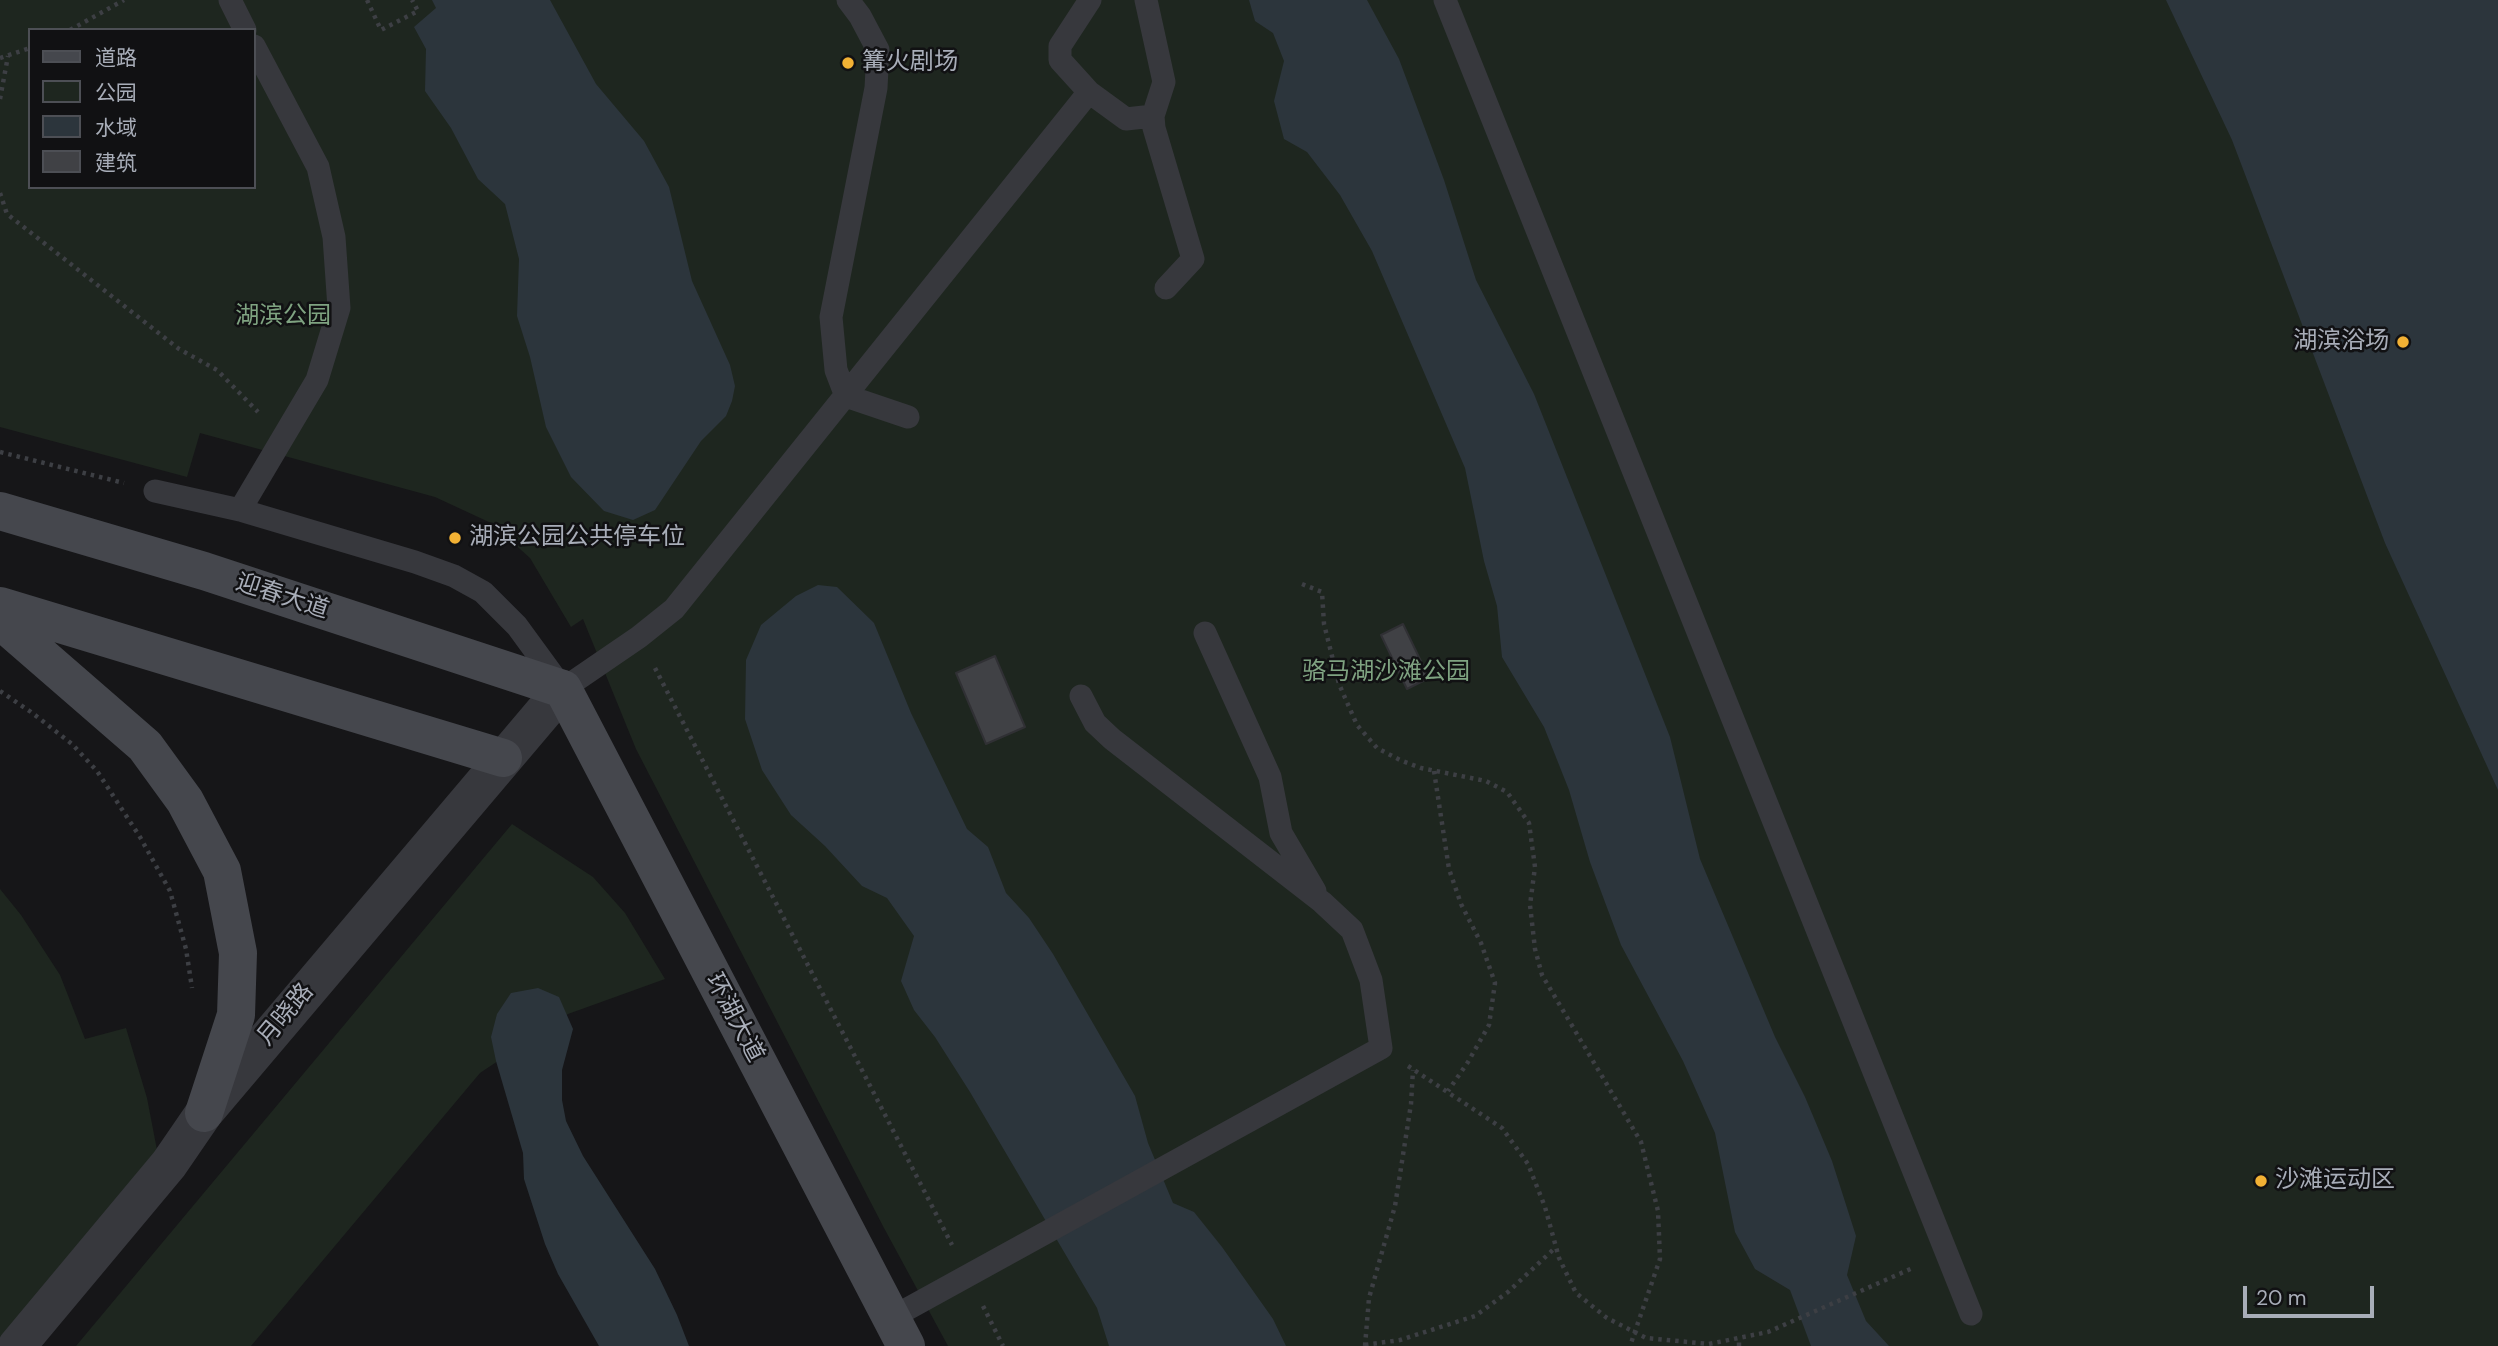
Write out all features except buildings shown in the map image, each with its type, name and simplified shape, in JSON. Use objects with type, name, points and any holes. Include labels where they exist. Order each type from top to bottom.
[{"type":"main road","name":"迎春大道","points":[[0,511],[204,571],[563,689]]},
{"type":"main road","points":[[0,606],[503,758]]},
{"type":"main road","points":[[0,620],[145,746],[185,801],[222,871],[238,953],[236,1016],[204,1113]]},
{"type":"main road","name":"环湖大道","points":[[563,689],[899,1332]]},
{"type":"street","name":"月晓路","points":[[17,1346],[169,1164],[204,1113],[563,689]]},
{"type":"lane","points":[[230,0],[244,28]]},
{"type":"lane","points":[[846,396],[836,370],[831,317],[876,88],[878,50],[848,0]]},
{"type":"lane","points":[[1090,0],[1060,47],[1060,60],[1089,92],[1126,119],[1153,116]]},
{"type":"lane","points":[[1146,0],[1164,82],[1153,116],[1154,128],[1193,259],[1166,288]]},
{"type":"lane","points":[[1445,0],[1971,1314]]},
{"type":"lane","points":[[240,510],[317,380],[338,308],[334,237],[318,167],[256,50]]},
{"type":"lane","points":[[155,491],[240,510],[454,576],[483,592],[517,626],[563,689],[639,637],[674,609],[1089,92]]},
{"type":"lane","points":[[846,396],[908,417]]},
{"type":"lane","points":[[1205,633],[1270,777],[1281,833],[1322,902]]},
{"type":"lane","points":[[899,1332],[968,1276],[1381,1048],[1371,980],[1352,930],[1322,902],[1112,739],[1095,723],[1082,696]]},
{"type":"path","points":[[74,28],[124,0]]},
{"type":"path","points":[[367,0],[381,30],[418,10],[412,0]]},
{"type":"path","points":[[0,58],[28,49]]},
{"type":"path","points":[[0,99],[8,57]]},
{"type":"path","points":[[0,193],[7,214],[179,349],[216,370],[245,401],[284,435]]},
{"type":"path","points":[[0,452],[155,491]]},
{"type":"path","points":[[1302,583],[1322,592],[1324,624],[1339,684],[1357,725],[1377,748],[1400,761],[1486,781],[1507,792],[1529,823],[1535,867],[1530,905],[1535,949],[1542,975],[1640,1142],[1658,1211],[1660,1259],[1630,1346]]},
{"type":"path","points":[[639,637],[1003,1346]]},
{"type":"path","points":[[0,691],[72,744],[97,771],[140,836],[170,891],[186,949],[192,989]]},
{"type":"path","points":[[1434,771],[1448,869],[1461,904],[1481,943],[1495,983],[1489,1025],[1448,1091]]},
{"type":"path","points":[[1381,1048],[1502,1128],[1528,1164],[1545,1207],[1559,1258],[1576,1293],[1607,1318],[1646,1338],[1709,1344],[1768,1332],[1887,1279]]},
{"type":"path","points":[[1413,1070],[1411,1104],[1395,1206],[1369,1298],[1365,1345],[1400,1340],[1475,1316],[1508,1292],[1556,1247]]},
{"type":"path","points":[[1739,1338],[1739,1346]]},
{"type":"green space","name":"骆马湖沙滩公园","points":[[0,0],[2498,0],[2498,1346],[948,1346],[636,749],[583,619],[571,627],[530,558],[491,523],[435,497],[200,433],[187,477],[0,427]]},
{"type":"green space","points":[[512,824],[593,877],[625,913],[665,979],[568,1014],[480,1073],[251,1346],[76,1346]]},
{"type":"green space","points":[[0,889],[21,915],[60,975],[85,1039],[126,1028],[147,1098],[157,1150],[0,1346]]},
{"type":"water","points":[[432,0],[550,0],[596,84],[644,141],[669,187],[692,281],[730,365],[735,386],[726,416],[701,441],[655,510],[633,520],[604,511],[571,477],[546,427],[530,357],[517,316],[519,259],[505,204],[478,179],[451,128],[425,91],[426,49],[414,27],[436,8]]},
{"type":"water","points":[[1249,0],[1367,0],[1399,59],[1444,180],[1476,280],[1534,394],[1670,737],[1700,859],[1775,1037],[1805,1097],[1832,1161],[1856,1236],[1847,1275],[1866,1321],[1889,1346],[1811,1346],[1790,1290],[1755,1269],[1735,1232],[1715,1133],[1683,1061],[1621,945],[1590,862],[1569,790],[1544,727],[1502,657],[1497,606],[1484,561],[1465,468],[1372,251],[1340,195],[1307,152],[1284,139],[1274,101],[1284,61],[1273,33],[1255,21]]},
{"type":"water","name":"湖滨浴场","points":[[2166,0],[2498,0],[2498,790],[2385,543],[2232,140]]},
{"type":"water","points":[[818,585],[837,587],[874,623],[911,713],[967,829],[988,847],[1006,893],[1029,918],[1053,954],[1135,1096],[1148,1143],[1173,1203],[1194,1212],[1222,1247],[1273,1319],[1286,1346],[1109,1346],[1097,1308],[970,1092],[935,1037],[914,1010],[901,981],[914,936],[887,898],[862,886],[825,846],[791,815],[762,770],[745,719],[746,660],[761,625],[796,596]]},
{"type":"water","points":[[538,988],[559,997],[573,1029],[562,1070],[562,1100],[566,1121],[583,1156],[655,1269],[689,1346],[599,1346],[558,1274],[545,1244],[524,1179],[523,1153],[491,1037],[497,1014],[511,993]]},
{"type":"place","name":"篝火剧场","points":[[848,63]]},
{"type":"place","name":"湖滨浴场","points":[[2403,342]]},
{"type":"place","name":"湖滨公园公共停车位","points":[[455,538]]},
{"type":"place","name":"沙滩运动区","points":[[2261,1181]]},
{"type":"park label","name":"湖滨公园","points":[[283,317]]}]
